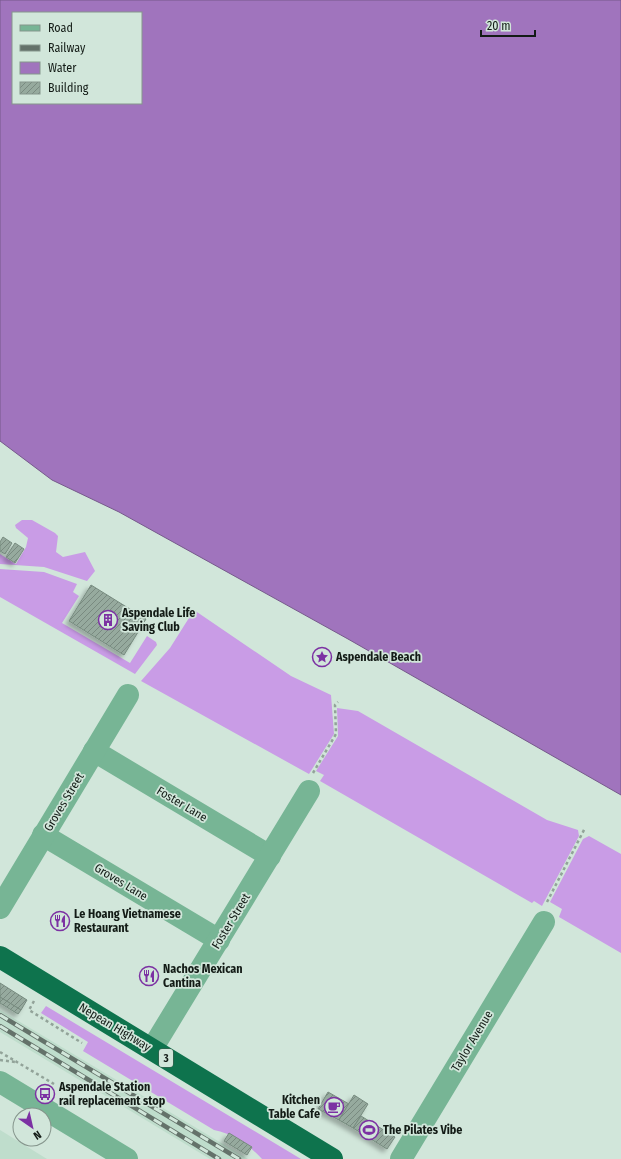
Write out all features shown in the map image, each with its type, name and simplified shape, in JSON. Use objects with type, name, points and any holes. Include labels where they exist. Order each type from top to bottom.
[{"type":"highway","name":"Nepean Highway","points":[[0,957],[332,1159]]},
{"type":"street","name":"Groves Street","points":[[0,908],[128,695]]},
{"type":"street","name":"Foster Lane","points":[[94,751],[270,856]]},
{"type":"street","name":"Foster Street","points":[[152,1049],[270,856],[311,785]]},
{"type":"street","name":"Groves Lane","points":[[43,835],[219,940]]},
{"type":"street","name":"Taylor Avenue","points":[[401,1159],[547,915]]},
{"type":"street","points":[[0,1082],[127,1159]]},
{"type":"path","points":[[311,785],[316,774],[313,772],[336,734],[335,705],[338,702]]},
{"type":"path","points":[[547,915],[546,905],[586,828]]},
{"type":"path","points":[[34,1001],[29,1010],[82,1043]]},
{"type":"path","points":[[0,1052],[54,1084]]},
{"type":"path","points":[[0,1060],[17,1062]]},
{"type":"shaded area","points":[[22,520],[32,520],[55,533],[58,536],[56,552],[63,557],[85,552],[95,571],[87,581],[44,567],[0,564],[0,554],[16,564],[26,547],[28,538],[16,528],[15,525]]},
{"type":"shaded area","points":[[0,569],[44,572],[77,584],[73,592],[79,596],[62,623],[130,663],[147,636],[156,642],[157,645],[135,674],[0,597]]},
{"type":"shaded area","points":[[194,610],[291,676],[331,695],[334,734],[309,774],[141,681],[170,648]]},
{"type":"shaded area","points":[[337,708],[358,711],[547,820],[578,830],[579,836],[542,906],[534,901],[532,903],[320,781],[324,775],[316,771],[338,736]]},
{"type":"shaded area","points":[[589,836],[621,854],[621,953],[559,917],[562,909],[550,902],[583,839]]},
{"type":"shaded area","points":[[46,1006],[301,1159],[262,1159],[240,1140],[228,1134],[214,1130],[83,1051],[88,1042],[41,1013]]},
{"type":"shaded area","points":[[0,1010],[248,1159],[210,1159],[0,1032]]},
{"type":"shaded area","points":[[0,1130],[12,1137],[12,1147],[28,1147],[47,1159],[0,1159]]},
{"type":"water","points":[[0,0],[621,0],[621,795],[348,639],[119,512],[52,480],[0,441]]},
{"type":"building","points":[[3,537],[12,543],[5,554],[0,551],[0,542]]},
{"type":"building","points":[[15,543],[24,549],[15,563],[6,557]]},
{"type":"building","name":"Aspendale Life Saving Club","points":[[91,585],[146,619],[124,655],[69,621]]},
{"type":"building","points":[[0,983],[27,1000],[21,1010],[0,997]]},
{"type":"building","points":[[0,997],[21,1010],[18,1014],[0,1003]]},
{"type":"building","points":[[328,1092],[349,1104],[339,1120],[318,1109]]},
{"type":"building","points":[[354,1095],[368,1104],[353,1128],[339,1120]]},
{"type":"building","points":[[361,1116],[395,1137],[387,1149],[353,1128]]},
{"type":"building","points":[[229,1133],[252,1147],[247,1155],[224,1141]]},
{"type":"railway","points":[[0,1015],[239,1159]]},
{"type":"railway","points":[[0,1026],[219,1159]]},
{"type":"place","name":"Aspendale Life Saving Club","points":[[108,620]]},
{"type":"place","name":"Aspendale Beach","points":[[322,657]]},
{"type":"place","name":"Le Hoang Vietnamese Restaurant","points":[[60,921]]},
{"type":"place","name":"Nachos Mexican Cantina","points":[[149,976]]},
{"type":"place","name":"Aspendale Station rail replacement stop","points":[[45,1094]]},
{"type":"place","name":"Kitchen Table Cafe","points":[[334,1107]]},
{"type":"place","name":"The Pilates Vibe","points":[[369,1130]]}]
